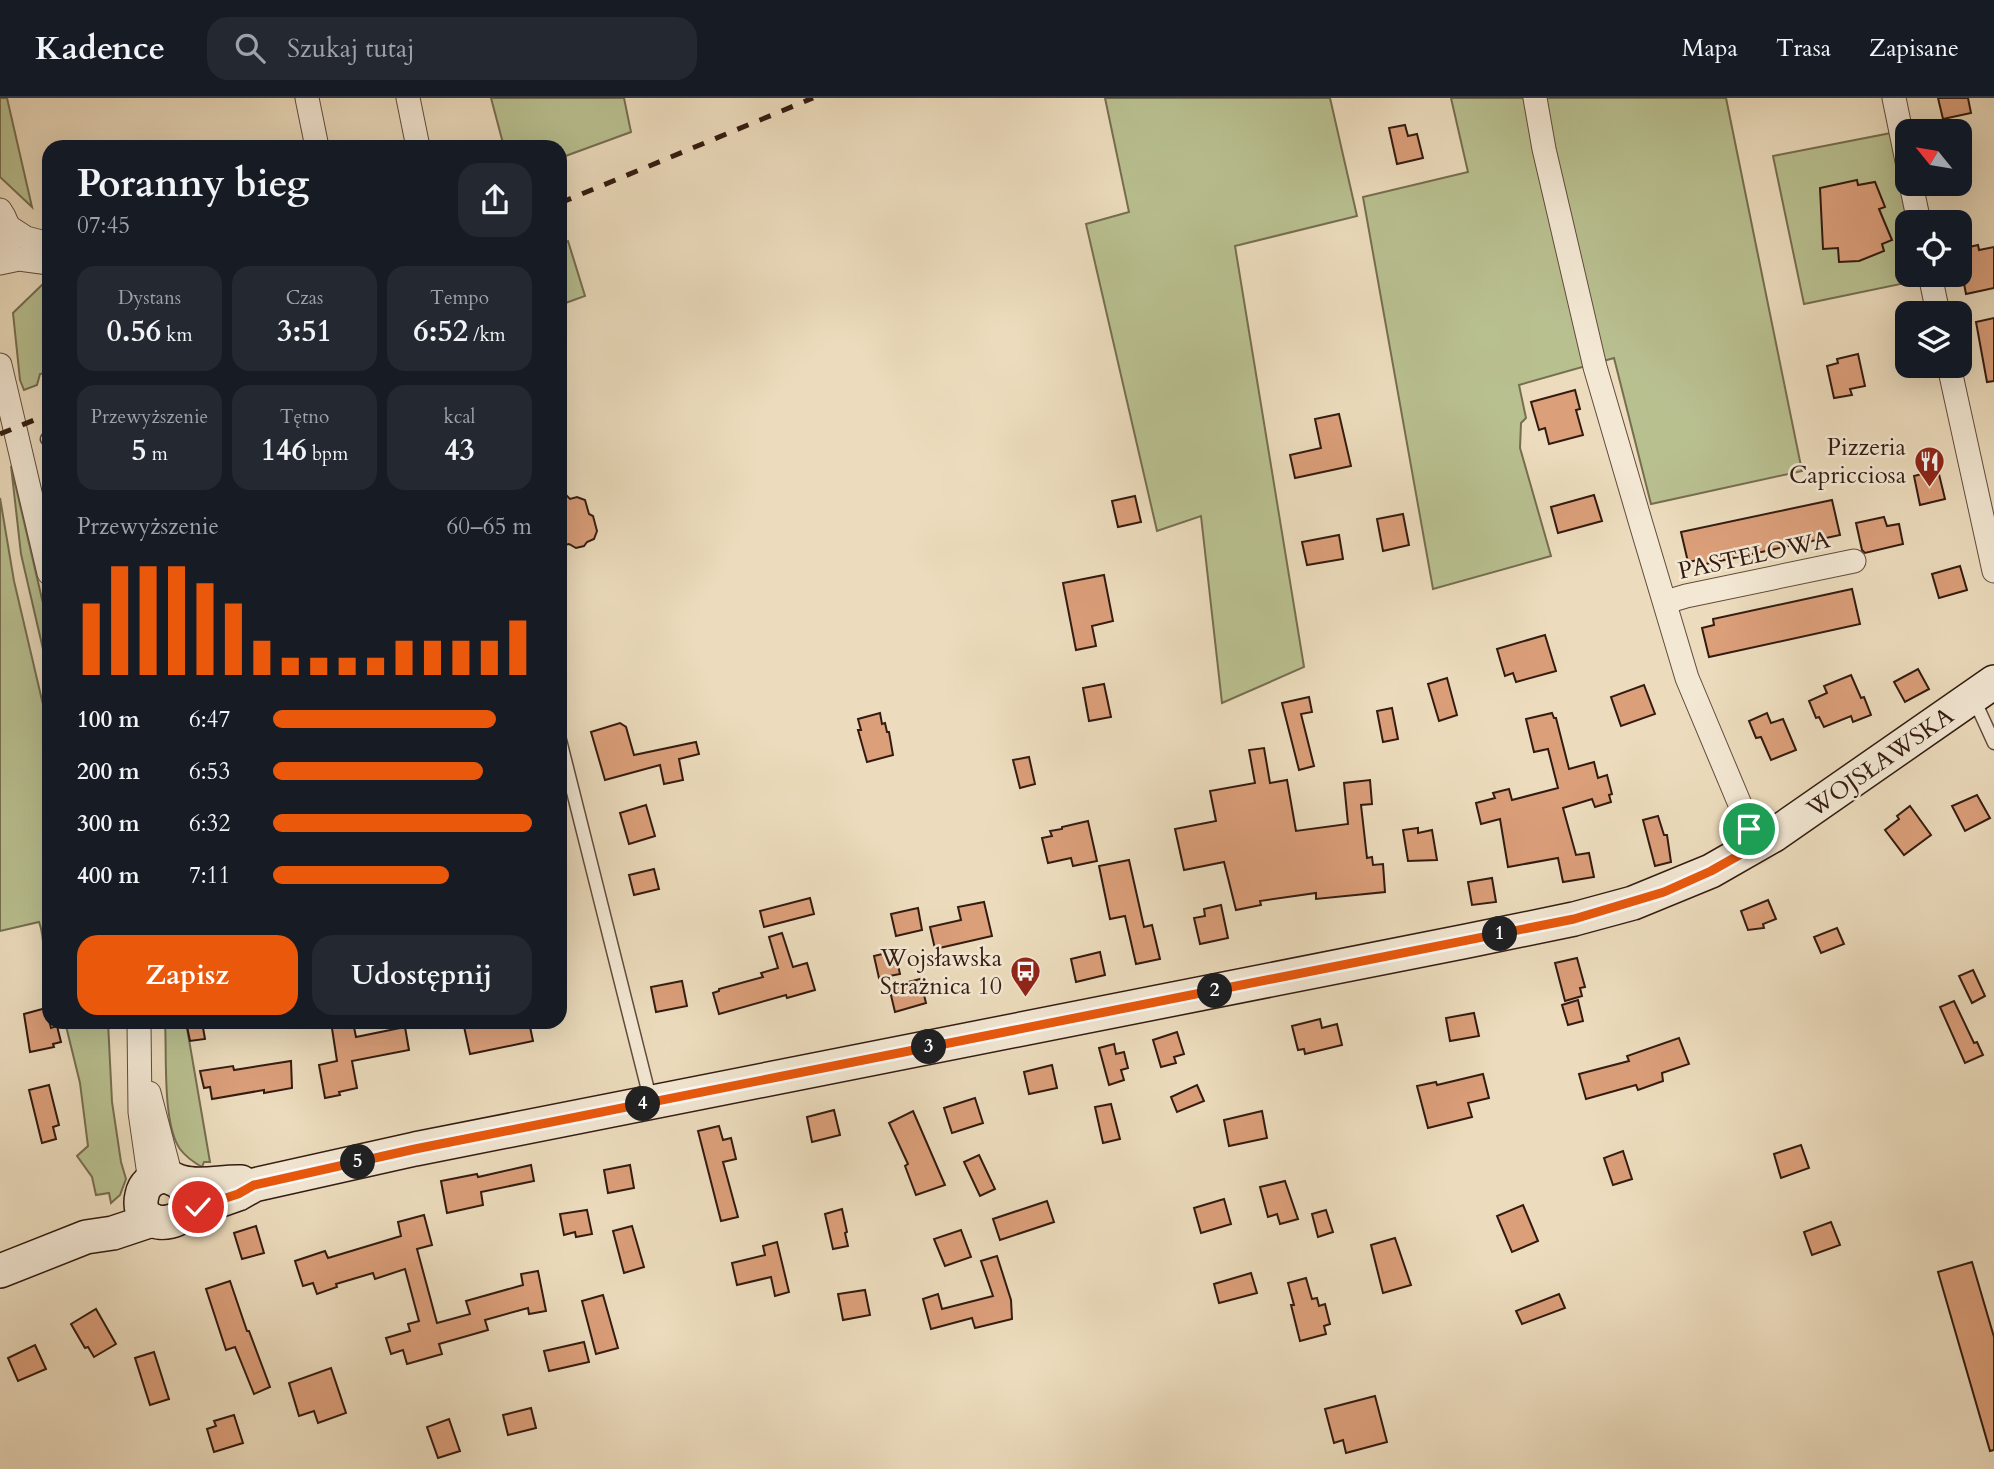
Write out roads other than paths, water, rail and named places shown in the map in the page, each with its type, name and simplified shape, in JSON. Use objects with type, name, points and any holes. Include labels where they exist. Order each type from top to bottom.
[{"type":"street","points":[[307,98],[316,140]]},
{"type":"street","points":[[408,98],[417,140]]},
{"type":"street","points":[[1535,98],[1544,149],[1595,367],[1687,678],[1757,845]]},
{"type":"street","points":[[1894,98],[1898,119]]},
{"type":"street","points":[[4,218],[26,238],[42,242]]},
{"type":"street","points":[[0,262],[8,246],[4,218]]},
{"type":"street","points":[[0,262],[19,259],[42,262]]},
{"type":"street","points":[[0,365],[42,543]]},
{"type":"street","points":[[1952,378],[1994,571]]},
{"type":"street","name":"PASTELOWA","points":[[1666,603],[1686,596],[1854,561]]},
{"type":"street","name":"WOJSŁAWSKA","points":[[163,1195],[202,1184],[238,1182],[254,1185],[415,1149],[1574,919],[1664,892],[1711,871],[1757,845],[1983,689]]},
{"type":"street","points":[[0,1271],[86,1237],[105,1220],[163,1195],[141,1067],[139,1029]]},
{"type":"lane","points":[[1983,689],[1994,743]]},
{"type":"lane","points":[[567,768],[651,1102]]},
{"type":"railway","points":[[567,200],[813,98]]},
{"type":"railway","points":[[0,434],[42,417]]},
{"type":"place","name":"Pizzeria Capricciosa","points":[[1929,488]]},
{"type":"place","name":"Wojsławska Strażnica 10","points":[[1025,999]]}]
